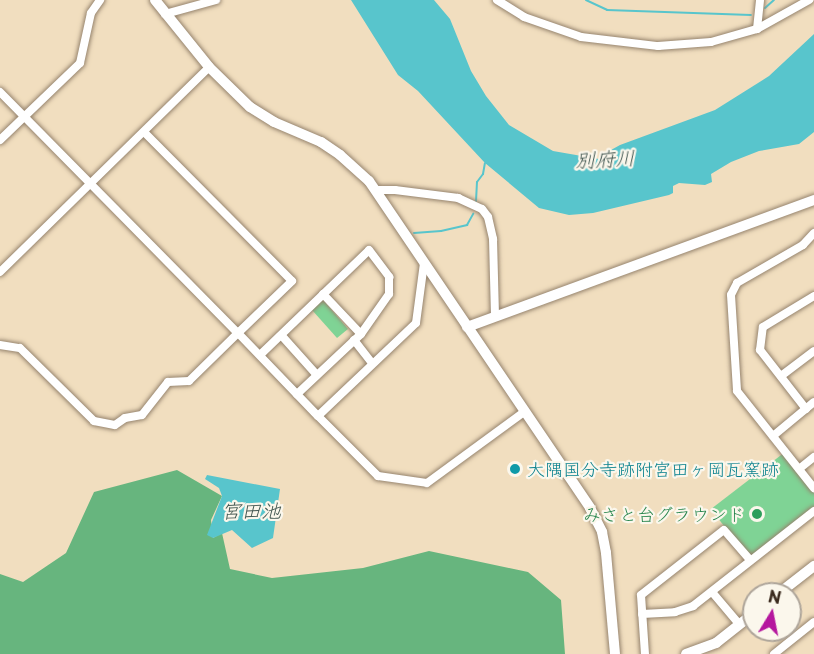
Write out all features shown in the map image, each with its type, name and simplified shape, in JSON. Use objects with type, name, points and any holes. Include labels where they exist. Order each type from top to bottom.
[{"type":"street","points":[[0,140],[80,63],[91,13],[100,0]]},
{"type":"street","points":[[155,0],[209,67],[250,107],[274,122],[321,142],[340,154],[375,190],[590,508],[602,532],[615,654]]},
{"type":"street","points":[[165,14],[216,0]]},
{"type":"street","points":[[497,0],[524,17],[581,37],[658,46],[711,42],[757,29],[808,0]]},
{"type":"street","points":[[757,29],[760,0]]},
{"type":"street","points":[[0,273],[209,67]]},
{"type":"street","points":[[0,92],[378,476],[427,483],[524,412]]},
{"type":"street","points":[[0,345],[15,346],[25,352],[94,421],[115,425],[125,418],[142,416],[168,382],[189,381],[292,281],[144,132]]},
{"type":"street","points":[[375,190],[395,190],[458,198],[482,209],[488,217],[493,239],[495,317]]},
{"type":"street","points":[[467,327],[814,200]]},
{"type":"street","points":[[814,233],[803,245],[732,288],[737,391],[814,488]]},
{"type":"street","points":[[260,355],[369,250],[389,277],[389,294],[362,334],[316,374],[297,394]]},
{"type":"street","points":[[318,416],[416,323],[424,263]]},
{"type":"street","points":[[323,294],[362,334]]},
{"type":"street","points":[[806,408],[759,350],[763,327],[814,296]]},
{"type":"street","points":[[282,336],[316,374]]},
{"type":"street","points":[[354,340],[372,363]]},
{"type":"street","points":[[781,376],[814,351]]},
{"type":"street","points":[[773,436],[814,402]]},
{"type":"street","points":[[799,469],[814,457]]},
{"type":"street","points":[[642,614],[675,612],[693,606],[814,511]]},
{"type":"street","points":[[645,654],[641,595],[724,530],[750,560]]},
{"type":"street","points":[[794,582],[813,568]]},
{"type":"street","points":[[686,654],[703,652],[740,624],[712,592]]},
{"type":"street","points":[[774,654],[814,622]]},
{"type":"green space","points":[[323,300],[348,329],[337,338],[312,310]]},
{"type":"green space","name":"みさと台グラウンド","points":[[785,452],[814,488],[814,511],[750,560],[711,509]]},
{"type":"green space","points":[[177,470],[222,496],[211,520],[213,538],[222,533],[230,569],[272,578],[363,568],[429,551],[528,572],[561,600],[565,654],[0,654],[0,574],[23,582],[66,553],[94,492]]},
{"type":"water","name":"別府川","points":[[351,0],[434,0],[450,19],[471,71],[486,96],[509,125],[553,151],[599,159],[607,157],[611,150],[620,145],[715,110],[769,76],[814,34],[814,132],[799,144],[759,151],[731,162],[711,174],[712,182],[705,185],[679,183],[673,186],[673,193],[669,195],[593,213],[569,215],[539,208],[485,163],[418,91],[398,75]]},
{"type":"water","name":"宮田池","points":[[207,475],[280,489],[273,538],[252,548],[232,530],[213,538],[207,535],[222,496],[219,488],[205,479]]},
{"type":"waterway","points":[[586,0],[607,10],[751,15]]},
{"type":"waterway","points":[[765,8],[774,0]]},
{"type":"waterway","points":[[476,201],[477,182],[483,174],[485,163]]},
{"type":"waterway","points":[[414,233],[441,231],[467,225],[473,214]]},
{"type":"place","name":"大隅国分寺跡附宮田ヶ岡瓦窯跡","points":[[515,469]]},
{"type":"place","name":"みさと台グラウンド","points":[[757,514]]}]
